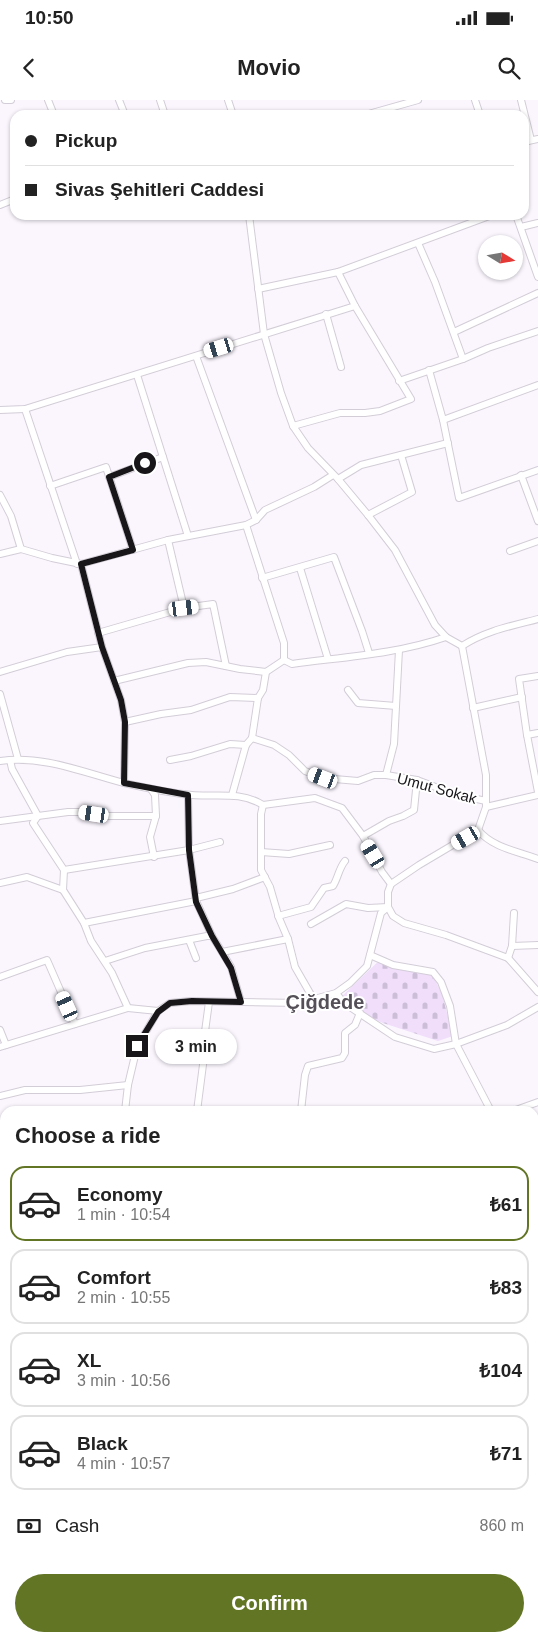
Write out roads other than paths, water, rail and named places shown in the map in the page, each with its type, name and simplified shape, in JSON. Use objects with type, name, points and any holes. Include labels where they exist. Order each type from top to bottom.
[{"type":"street","points":[[5,100],[11,100]]},
{"type":"street","points":[[383,110],[418,100]]},
{"type":"street","points":[[529,122],[535,139]]},
{"type":"street","points":[[249,220],[264,334],[280,393],[293,426],[308,448],[368,515],[395,550],[435,624],[446,637],[462,646]]},
{"type":"street","points":[[258,289],[338,272],[479,220]]},
{"type":"street","points":[[518,220],[538,277]]},
{"type":"street","points":[[521,227],[538,223]]},
{"type":"street","points":[[418,243],[435,282],[463,359]]},
{"type":"street","points":[[293,426],[340,413],[380,411],[411,399],[355,306],[338,272]]},
{"type":"street","points":[[454,332],[538,293]]},
{"type":"street","points":[[0,410],[25,409],[355,306]]},
{"type":"street","points":[[326,314],[341,367]]},
{"type":"street","points":[[399,381],[538,331]]},
{"type":"street","points":[[196,356],[256,520]]},
{"type":"street","points":[[429,370],[443,420],[460,498],[538,470]]},
{"type":"street","points":[[137,375],[188,536]]},
{"type":"street","points":[[443,420],[538,384]]},
{"type":"street","points":[[25,409],[50,486],[79,564],[102,647],[121,700],[125,722],[124,783]]},
{"type":"street","points":[[0,554],[20,549],[79,564],[168,540],[246,525],[256,520],[266,510],[360,465],[448,443]]},
{"type":"street","points":[[368,515],[412,492],[401,455]]},
{"type":"street","points":[[109,477],[163,456]]},
{"type":"street","points":[[50,486],[106,467],[133,550]]},
{"type":"street","points":[[521,475],[538,521]]},
{"type":"street","points":[[0,495],[10,516],[20,549]]},
{"type":"street","points":[[246,525],[284,643],[284,660]]},
{"type":"street","points":[[168,540],[184,608]]},
{"type":"street","points":[[510,551],[538,541]]},
{"type":"street","points":[[262,578],[334,557],[369,653]]},
{"type":"street","points":[[300,568],[328,659]]},
{"type":"street","points":[[98,633],[184,608],[213,604],[226,666]]},
{"type":"street","points":[[462,646],[483,634],[538,619]]},
{"type":"street","points":[[284,660],[292,664],[399,650],[430,643],[446,637]]},
{"type":"street","points":[[462,646],[486,775],[484,815],[478,830],[391,884],[388,892],[388,906],[393,916],[404,923],[446,935],[508,958],[538,992]]},
{"type":"street","points":[[0,672],[67,652],[102,647]]},
{"type":"street","points":[[386,775],[394,744],[399,650]]},
{"type":"street","points":[[114,681],[188,663],[206,662],[266,672],[284,660]]},
{"type":"street","points":[[232,795],[246,745],[252,738],[258,698],[263,690],[266,672]]},
{"type":"street","points":[[538,676],[519,679],[538,794]]},
{"type":"street","points":[[348,690],[358,703],[396,706]]},
{"type":"street","points":[[0,694],[18,759]]},
{"type":"street","points":[[125,722],[191,710],[230,697],[258,698]]},
{"type":"street","points":[[473,708],[522,697]]},
{"type":"street","points":[[527,735],[538,733]]},
{"type":"street","name":"Umut Sokak","points":[[252,738],[274,745],[289,755],[305,771],[323,778],[358,781],[374,776],[386,775],[417,780],[486,804],[538,794]]},
{"type":"street","points":[[170,760],[191,756],[230,744],[246,745]]},
{"type":"street","points":[[0,761],[24,759],[68,766],[124,783],[188,795],[232,795],[263,805],[315,798],[342,808],[363,836],[382,872],[391,884]]},
{"type":"street","points":[[10,760],[12,769],[38,816]]},
{"type":"street","points":[[363,836],[389,821],[414,810],[417,780]]},
{"type":"street","points":[[151,788],[155,795],[156,816],[150,837],[154,857]]},
{"type":"street","points":[[188,795],[189,850],[196,900],[212,936],[231,968],[241,1002]]},
{"type":"street","points":[[263,805],[261,814],[261,870],[270,887],[295,966],[314,1000]]},
{"type":"street","points":[[0,821],[68,812],[84,812],[104,816],[156,816]]},
{"type":"street","points":[[38,816],[33,823],[64,870],[63,890],[84,923],[91,942],[105,961],[128,1008]]},
{"type":"street","points":[[478,830],[484,837],[496,845],[538,859]]},
{"type":"street","points":[[64,870],[154,857],[220,842]]},
{"type":"street","points":[[261,852],[289,854],[330,844]]},
{"type":"street","points":[[278,916],[311,906],[324,888],[332,886],[344,861]]},
{"type":"street","points":[[0,883],[28,877],[63,890]]},
{"type":"street","points":[[84,923],[196,900],[265,877]]},
{"type":"street","points":[[311,924],[346,904],[368,908],[388,906]]},
{"type":"street","points":[[126,1106],[128,1085],[137,1046],[158,1012],[170,1003],[192,1001],[300,1003],[336,993],[350,983],[367,966],[381,914],[388,906]]},
{"type":"street","points":[[508,958],[512,946],[514,913]]},
{"type":"street","points":[[105,961],[145,948],[212,936]]},
{"type":"street","points":[[222,952],[288,939]]},
{"type":"street","points":[[188,940],[196,958]]},
{"type":"street","points":[[512,946],[538,945]]},
{"type":"street","points":[[370,955],[393,965],[433,972],[441,982],[450,1006],[456,1044],[488,1106]]},
{"type":"street","points":[[0,977],[47,960],[75,1024]]},
{"type":"street","points":[[336,993],[344,1003],[395,1036],[434,1049],[456,1044],[507,1025],[538,1007]]},
{"type":"street","points":[[197,1106],[209,1002]]},
{"type":"street","points":[[0,1030],[3,1046],[128,1008],[158,1012]]},
{"type":"street","points":[[302,1106],[305,1075],[308,1066],[342,1058],[345,1053],[345,1033],[354,1025],[360,1013]]},
{"type":"street","points":[[0,1096],[25,1090],[80,1090],[128,1085]]},
{"type":"district","name":"Çiğdede","points":[[325,1002]]}]
